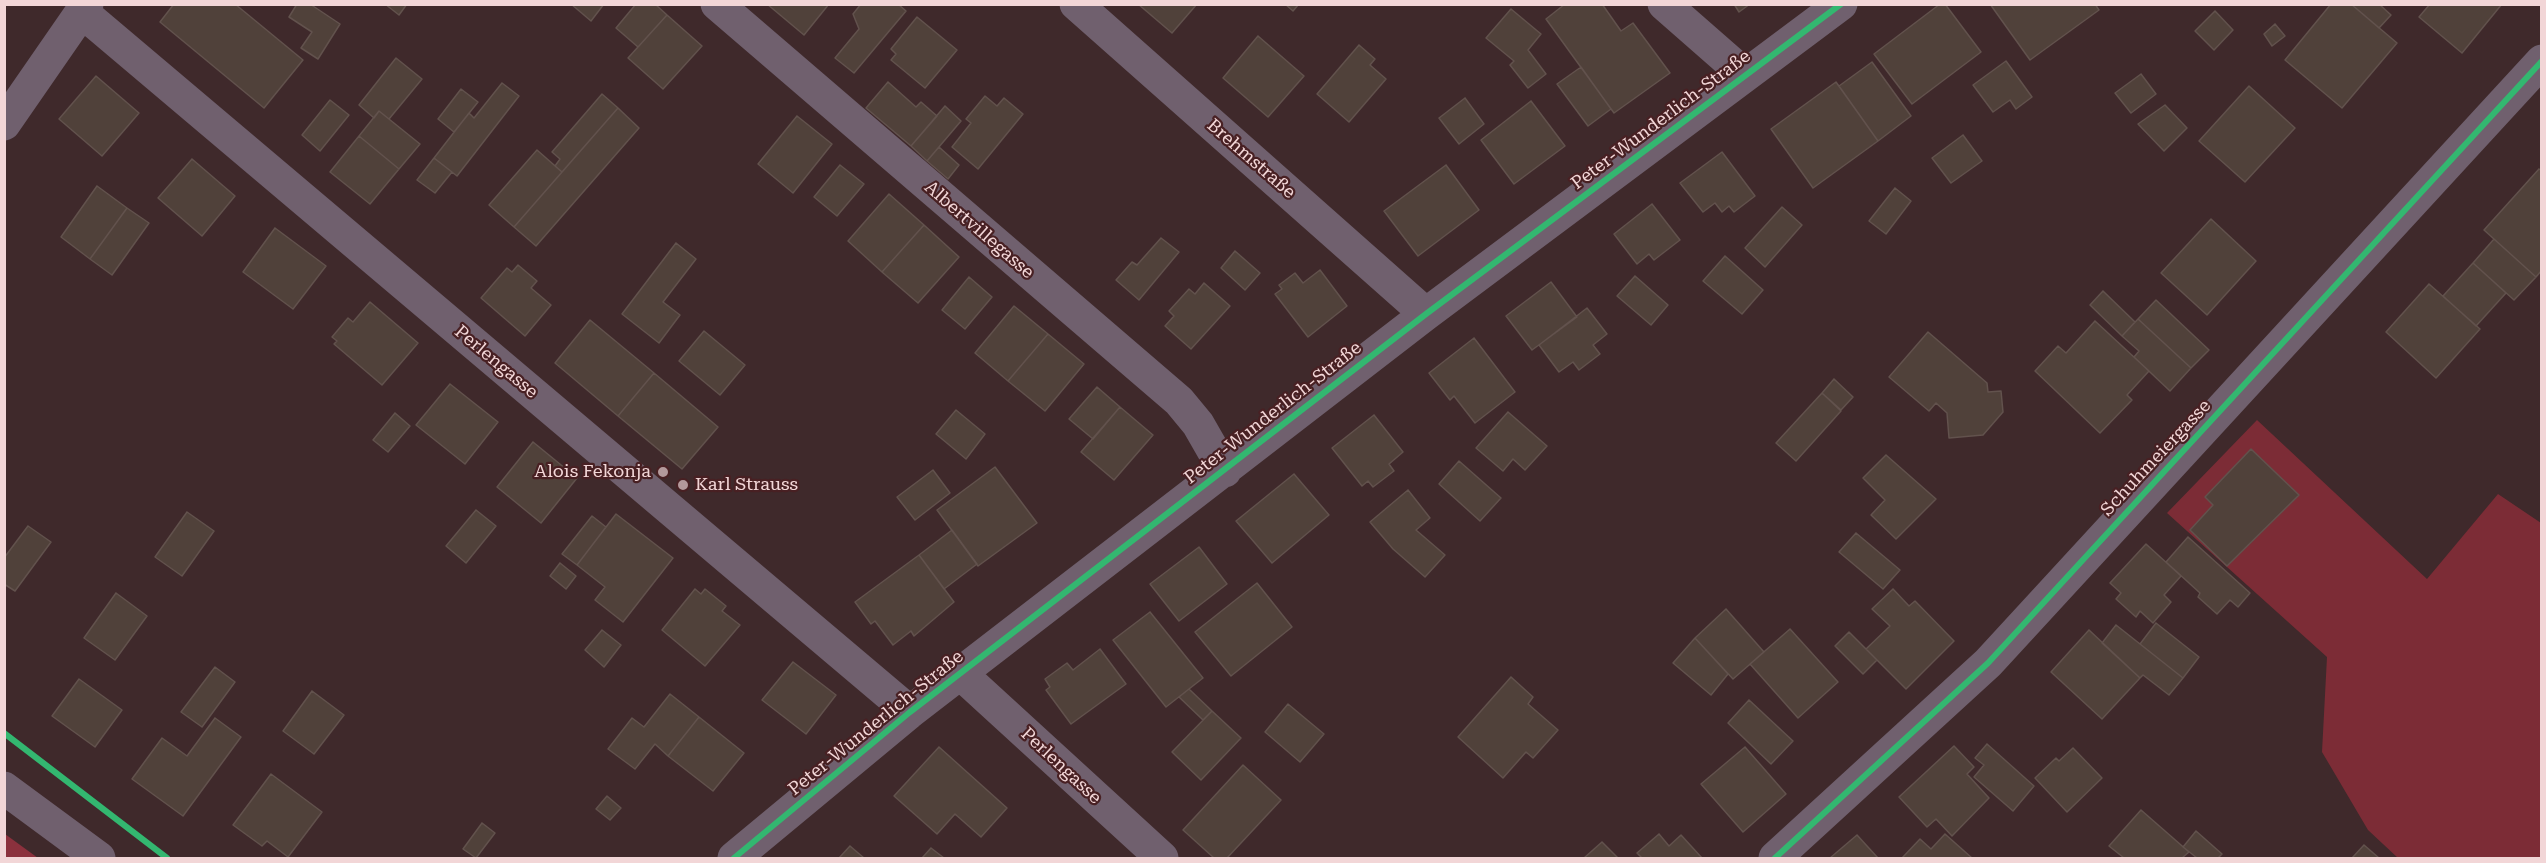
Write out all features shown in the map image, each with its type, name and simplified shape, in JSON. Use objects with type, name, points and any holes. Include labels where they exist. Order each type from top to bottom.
[{"type":"street","name":"Albertvillegasse","points":[[717,4],[1179,401],[1198,424],[1224,471]]},
{"type":"street","name":"Brehmstraße","points":[[1076,4],[1426,314]]},
{"type":"street","points":[[1664,4],[1746,75]]},
{"type":"street","name":"Peter-Wunderlich-Straße","points":[[734,858],[910,712],[1426,314],[1841,4]]},
{"type":"street","points":[[4,124],[75,10]]},
{"type":"street","name":"Perlengasse","points":[[75,10],[910,712]]},
{"type":"street","name":"Schuhmeiergasse","points":[[1775,858],[1988,663],[2541,61]]},
{"type":"street","name":"Perlengasse","points":[[961,674],[1162,858]]},
{"type":"street","points":[[4,788],[99,858]]},
{"type":"shaded area","points":[[2257,420],[2427,579],[2498,494],[2541,523],[2541,858],[2398,858],[2368,830],[2322,752],[2327,657],[2167,513]]},
{"type":"shaded area","points":[[5,834],[38,858],[5,858]]},
{"type":"building","points":[[174,4],[235,4],[303,60],[264,108],[160,22]]},
{"type":"building","points":[[297,4],[310,4],[340,24],[318,59],[301,48],[312,32],[289,17]]},
{"type":"building","points":[[385,4],[407,4],[399,15]]},
{"type":"building","points":[[571,4],[604,4],[591,21]]},
{"type":"building","points":[[636,4],[655,4],[667,15],[638,47],[616,28]]},
{"type":"building","points":[[767,4],[829,4],[804,35]]},
{"type":"building","points":[[861,4],[898,4],[906,11],[854,73],[835,58],[859,29],[853,14]]},
{"type":"building","points":[[1138,4],[1197,4],[1172,33]]},
{"type":"building","points":[[1285,4],[1299,4],[1293,11]]},
{"type":"building","points":[[1565,4],[1602,4],[1621,31],[1633,23],[1670,73],[1614,113],[1546,19]]},
{"type":"building","points":[[1734,4],[1750,4],[1739,12]]},
{"type":"building","points":[[1940,4],[1945,4],[1981,52],[1912,104],[1874,54]]},
{"type":"building","points":[[1990,4],[2095,4],[2099,10],[2030,60]]},
{"type":"building","points":[[2331,4],[2351,4],[2397,43],[2342,108],[2285,60]]},
{"type":"building","points":[[2351,4],[2379,4],[2391,15],[2379,28]]},
{"type":"building","points":[[2430,4],[2502,4],[2462,53],[2419,17]]},
{"type":"building","points":[[1511,9],[1541,34],[1528,50],[1546,74],[1528,88],[1510,65],[1514,61],[1486,38]]},
{"type":"building","points":[[2215,11],[2233,30],[2214,50],[2195,31]]},
{"type":"building","points":[[667,15],[702,46],[663,89],[628,58]]},
{"type":"building","points":[[917,17],[957,50],[925,88],[891,60],[896,54],[891,49]]},
{"type":"building","points":[[2275,24],[2285,36],[2272,46],[2264,34]]},
{"type":"building","points":[[1258,36],[1304,76],[1268,117],[1223,78]]},
{"type":"building","points":[[1359,45],[1375,59],[1370,65],[1386,79],[1349,122],[1317,94]]},
{"type":"building","points":[[396,58],[422,79],[389,119],[379,111],[374,118],[359,105]]},
{"type":"building","points":[[2006,61],[2032,97],[2016,109],[2010,100],[1993,112],[1973,85]]},
{"type":"building","points":[[1872,62],[1911,116],[1878,141],[1839,86]]},
{"type":"building","points":[[1581,67],[1611,109],[1588,126],[1557,84]]},
{"type":"building","points":[[2141,74],[2156,94],[2131,113],[2115,93]]},
{"type":"building","points":[[96,76],[139,113],[102,156],[59,119]]},
{"type":"building","points":[[888,82],[916,107],[921,102],[937,116],[911,146],[866,108]]},
{"type":"building","points":[[1836,82],[1878,141],[1813,188],[1771,129]]},
{"type":"building","points":[[502,83],[519,96],[457,176],[434,158],[469,113],[474,118]]},
{"type":"building","points":[[2249,86],[2295,128],[2245,182],[2199,141]]},
{"type":"building","points":[[461,89],[478,102],[454,132],[438,119]]},
{"type":"building","points":[[602,94],[618,108],[562,172],[555,166],[560,159],[552,152]]},
{"type":"building","points":[[985,96],[997,106],[1004,98],[1023,114],[978,169],[952,147],[971,123],[966,119]]},
{"type":"building","points":[[1465,98],[1484,124],[1459,144],[1439,118]]},
{"type":"building","points":[[330,100],[349,115],[320,151],[302,135]]},
{"type":"building","points":[[1531,101],[1565,146],[1514,184],[1481,140]]},
{"type":"building","points":[[2165,105],[2187,128],[2164,151],[2138,124]]},
{"type":"building","points":[[945,106],[961,121],[927,161],[911,146]]},
{"type":"building","points":[[618,108],[639,128],[536,246],[514,227]]},
{"type":"building","points":[[379,111],[420,144],[399,169],[359,136]]},
{"type":"building","points":[[797,116],[832,144],[793,193],[758,164]]},
{"type":"building","points":[[1963,135],[1982,161],[1951,183],[1932,158]]},
{"type":"building","points":[[359,136],[399,169],[370,204],[330,172]]},
{"type":"building","points":[[939,147],[959,165],[948,179],[927,161]]},
{"type":"building","points":[[537,150],[562,172],[514,227],[489,205]]},
{"type":"building","points":[[1722,152],[1755,196],[1734,212],[1729,206],[1722,212],[1715,203],[1703,212],[1680,183]]},
{"type":"building","points":[[434,158],[452,172],[435,193],[417,180]]},
{"type":"building","points":[[192,159],[235,196],[202,236],[158,198]]},
{"type":"building","points":[[840,165],[864,184],[837,216],[814,197]]},
{"type":"building","points":[[1446,165],[1479,210],[1418,256],[1384,211]]},
{"type":"building","points":[[2539,169],[2542,171],[2542,270],[2536,277],[2484,230]]},
{"type":"building","points":[[97,186],[127,208],[90,259],[61,237]]},
{"type":"building","points":[[1895,188],[1911,201],[1886,234],[1869,221]]},
{"type":"building","points":[[889,194],[924,225],[882,272],[848,241]]},
{"type":"building","points":[[1652,204],[1680,240],[1654,260],[1649,254],[1637,264],[1614,234]]},
{"type":"building","points":[[1782,207],[1802,225],[1765,267],[1745,248]]},
{"type":"building","points":[[127,208],[149,223],[112,275],[90,259]]},
{"type":"building","points":[[2211,219],[2256,261],[2207,315],[2161,273]]},
{"type":"building","points":[[924,225],[959,257],[918,303],[882,272]]},
{"type":"building","points":[[275,228],[326,266],[293,309],[243,272]]},
{"type":"building","points":[[1161,238],[1179,252],[1139,300],[1116,280],[1132,262],[1137,265]]},
{"type":"building","points":[[2494,239],[2536,277],[2514,300],[2473,263]]},
{"type":"building","points":[[676,243],[696,259],[663,302],[680,315],[659,343],[622,314]]},
{"type":"building","points":[[1235,251],[1260,273],[1245,290],[1221,268]]},
{"type":"building","points":[[1725,256],[1763,290],[1742,314],[1703,281]]},
{"type":"building","points":[[2473,263],[2506,293],[2476,326],[2443,296]]},
{"type":"building","points":[[518,265],[537,281],[531,288],[551,305],[525,336],[481,298],[507,268],[512,272]]},
{"type":"building","points":[[1320,270],[1347,306],[1308,337],[1275,294],[1282,289],[1279,285],[1295,273],[1303,283]]},
{"type":"building","points":[[1635,276],[1668,305],[1651,325],[1617,296]]},
{"type":"building","points":[[969,277],[992,297],[965,329],[942,310]]},
{"type":"building","points":[[1551,282],[1577,317],[1532,350],[1506,316]]},
{"type":"building","points":[[1204,283],[1230,306],[1191,349],[1165,326],[1174,316],[1169,311],[1189,289],[1195,294]]},
{"type":"building","points":[[2429,284],[2480,329],[2436,378],[2386,332]]},
{"type":"building","points":[[2103,291],[2135,322],[2122,336],[2090,305]]},
{"type":"building","points":[[2156,300],[2209,350],[2191,368],[2138,319]]},
{"type":"building","points":[[370,302],[418,343],[382,385],[334,344],[337,341],[332,337],[348,318],[353,322]]},
{"type":"building","points":[[1014,306],[1048,334],[1008,381],[975,353]]},
{"type":"building","points":[[1587,308],[1607,334],[1593,345],[1600,354],[1579,370],[1573,362],[1559,372],[1539,345]]},
{"type":"building","points":[[2138,319],[2191,368],[2170,391],[2134,357],[2139,351],[2122,336]]},
{"type":"building","points":[[590,320],[654,373],[618,416],[555,363]]},
{"type":"building","points":[[2095,321],[2149,371],[2127,395],[2132,400],[2100,433],[2035,371],[2058,346],[2066,353]]},
{"type":"building","points":[[704,331],[745,365],[720,395],[679,361]]},
{"type":"building","points":[[1928,332],[1987,383],[1988,392],[2001,391],[2003,412],[1983,435],[1949,438],[1947,413],[1936,403],[1929,411],[1889,377]]},
{"type":"building","points":[[1048,334],[1084,364],[1045,411],[1008,381]]},
{"type":"building","points":[[1474,338],[1515,392],[1475,423],[1454,396],[1450,400],[1429,373]]},
{"type":"building","points":[[654,373],[718,427],[682,469],[618,416]]},
{"type":"building","points":[[1834,379],[1853,397],[1841,410],[1822,393]]},
{"type":"building","points":[[450,384],[498,422],[465,464],[416,425]]},
{"type":"building","points":[[1097,387],[1120,407],[1093,439],[1069,419]]},
{"type":"building","points":[[1822,393],[1841,411],[1796,461],[1776,443]]},
{"type":"building","points":[[1120,407],[1153,435],[1114,480],[1081,452]]},
{"type":"building","points":[[956,410],[985,434],[966,459],[936,434]]},
{"type":"building","points":[[1508,412],[1547,446],[1525,470],[1513,459],[1503,471],[1476,448]]},
{"type":"building","points":[[395,413],[410,426],[388,452],[373,440]]},
{"type":"building","points":[[1374,415],[1403,452],[1389,464],[1394,471],[1373,487],[1368,481],[1362,486],[1332,448]]},
{"type":"building","points":[[533,442],[577,478],[541,523],[497,487]]},
{"type":"building","points":[[2251,449],[2299,495],[2227,566],[2190,530],[2213,505],[2205,497]]},
{"type":"building","points":[[1886,455],[1936,499],[1896,539],[1871,515],[1885,500],[1863,478]]},
{"type":"building","points":[[1459,461],[1501,498],[1480,521],[1439,484]]},
{"type":"building","points":[[995,467],[1037,523],[978,566],[937,510]]},
{"type":"building","points":[[933,470],[950,493],[915,520],[897,497]]},
{"type":"building","points":[[1294,474],[1329,515],[1272,563],[1236,521]]},
{"type":"building","points":[[1408,490],[1430,518],[1416,530],[1445,555],[1425,577],[1393,549],[1370,522]]},
{"type":"building","points":[[476,510],[496,526],[466,563],[446,546]]},
{"type":"building","points":[[187,512],[214,531],[182,576],[155,557]]},
{"type":"building","points":[[616,514],[673,558],[623,622],[595,600],[605,587],[577,565]]},
{"type":"building","points":[[592,516],[606,527],[577,565],[562,554]]},
{"type":"building","points":[[28,526],[51,542],[15,591],[4,584],[4,558]]},
{"type":"building","points":[[952,530],[977,564],[944,589],[919,555]]},
{"type":"building","points":[[1856,533],[1900,570],[1883,589],[1839,552]]},
{"type":"building","points":[[2188,537],[2250,593],[2238,607],[2230,600],[2217,614],[2198,597],[2200,593],[2166,562]]},
{"type":"building","points":[[2146,544],[2181,576],[2164,595],[2171,602],[2153,623],[2140,611],[2136,617],[2116,599],[2121,593],[2110,583]]},
{"type":"building","points":[[1199,547],[1227,584],[1179,621],[1150,584]]},
{"type":"building","points":[[919,555],[954,602],[914,636],[911,631],[893,645],[875,621],[871,624],[855,602]]},
{"type":"building","points":[[560,563],[576,576],[566,589],[550,576]]},
{"type":"building","points":[[1257,583],[1292,627],[1231,676],[1195,632]]},
{"type":"building","points":[[695,589],[701,594],[705,589],[726,606],[722,611],[740,625],[705,666],[662,630]]},
{"type":"building","points":[[1893,589],[1909,606],[1915,601],[1954,641],[1906,689],[1866,649],[1890,626],[1872,609]]},
{"type":"building","points":[[116,593],[147,616],[115,660],[84,638]]},
{"type":"building","points":[[1726,609],[1764,652],[1733,679],[1695,638]]},
{"type":"building","points":[[1150,612],[1203,678],[1166,707],[1113,640]]},
{"type":"building","points":[[2156,623],[2199,657],[2183,678],[2140,644]]},
{"type":"building","points":[[2116,625],[2183,678],[2169,695],[2143,675],[2140,678],[2102,643]]},
{"type":"building","points":[[1790,629],[1838,682],[1798,718],[1750,664]]},
{"type":"building","points":[[602,630],[621,645],[604,667],[585,650]]},
{"type":"building","points":[[2089,630],[2140,678],[2102,719],[2051,672]]},
{"type":"building","points":[[1849,632],[1877,660],[1863,674],[1835,646]]},
{"type":"building","points":[[1695,638],[1728,674],[1711,695],[1673,663]]},
{"type":"building","points":[[1100,649],[1126,684],[1071,724],[1046,690],[1050,687],[1045,679],[1067,663],[1073,670]]},
{"type":"building","points":[[793,662],[836,695],[806,734],[762,700]]},
{"type":"building","points":[[215,667],[235,682],[202,727],[181,712]]},
{"type":"building","points":[[1511,677],[1533,697],[1528,704],[1558,730],[1533,758],[1526,752],[1503,778],[1458,737]]},
{"type":"building","points":[[79,679],[122,710],[95,747],[52,716]]},
{"type":"building","points":[[1189,689],[1212,711],[1203,720],[1179,697]]},
{"type":"building","points":[[312,691],[344,715],[314,754],[283,731]]},
{"type":"building","points":[[670,694],[699,717],[668,756],[655,744],[635,769],[608,749],[632,718],[644,727]]},
{"type":"building","points":[[1749,700],[1793,741],[1771,764],[1728,723]]},
{"type":"building","points":[[1288,704],[1324,734],[1300,762],[1265,732]]},
{"type":"building","points":[[1212,711],[1241,738],[1201,780],[1172,752]]},
{"type":"building","points":[[699,717],[744,753],[713,791],[668,756]]},
{"type":"building","points":[[215,718],[241,737],[183,816],[132,779],[162,738],[187,756]]},
{"type":"building","points":[[1987,744],[2034,786],[2013,811],[1974,777],[1984,765],[1975,758]]},
{"type":"building","points":[[1954,746],[1974,767],[1967,774],[1989,798],[1952,836],[1936,819],[1927,827],[1899,797]]},
{"type":"building","points":[[939,747],[1007,808],[981,837],[955,814],[937,834],[894,796]]},
{"type":"building","points":[[1745,747],[1786,794],[1743,832],[1701,784]]},
{"type":"building","points":[[2073,748],[2102,778],[2067,812],[2035,778],[2056,758],[2059,761]]},
{"type":"building","points":[[1243,765],[1281,800],[1227,858],[1214,858],[1183,830]]},
{"type":"building","points":[[271,774],[322,812],[288,857],[267,841],[262,846],[233,825]]},
{"type":"building","points":[[607,796],[621,808],[610,820],[596,809]]},
{"type":"building","points":[[2141,810],[2189,852],[2182,858],[2124,858],[2109,846]]},
{"type":"building","points":[[482,823],[495,833],[476,858],[463,849]]},
{"type":"building","points":[[2196,831],[2222,854],[2218,858],[2197,858],[2183,847]]},
{"type":"building","points":[[1659,834],[1669,846],[1681,835],[1702,858],[1642,858],[1637,853]]},
{"type":"building","points":[[1945,834],[1972,858],[1902,858],[1920,839],[1931,849]]},
{"type":"building","points":[[1857,835],[1878,858],[1830,858]]},
{"type":"building","points":[[1602,842],[1618,858],[1584,858]]},
{"type":"building","points":[[2364,845],[2379,858],[2352,858]]},
{"type":"building","points":[[850,846],[864,858],[839,858]]},
{"type":"building","points":[[931,848],[944,858],[922,858]]},
{"type":"cycle path","points":[[734,858],[910,712],[1426,314],[1841,4]]},
{"type":"cycle path","points":[[1775,858],[1988,663],[2542,61]]},
{"type":"cycle path","points":[[4,733],[167,858]]},
{"type":"place","name":"Alois Fekonja","points":[[663,472]]},
{"type":"place","name":"Karl Strauss","points":[[683,485]]}]
